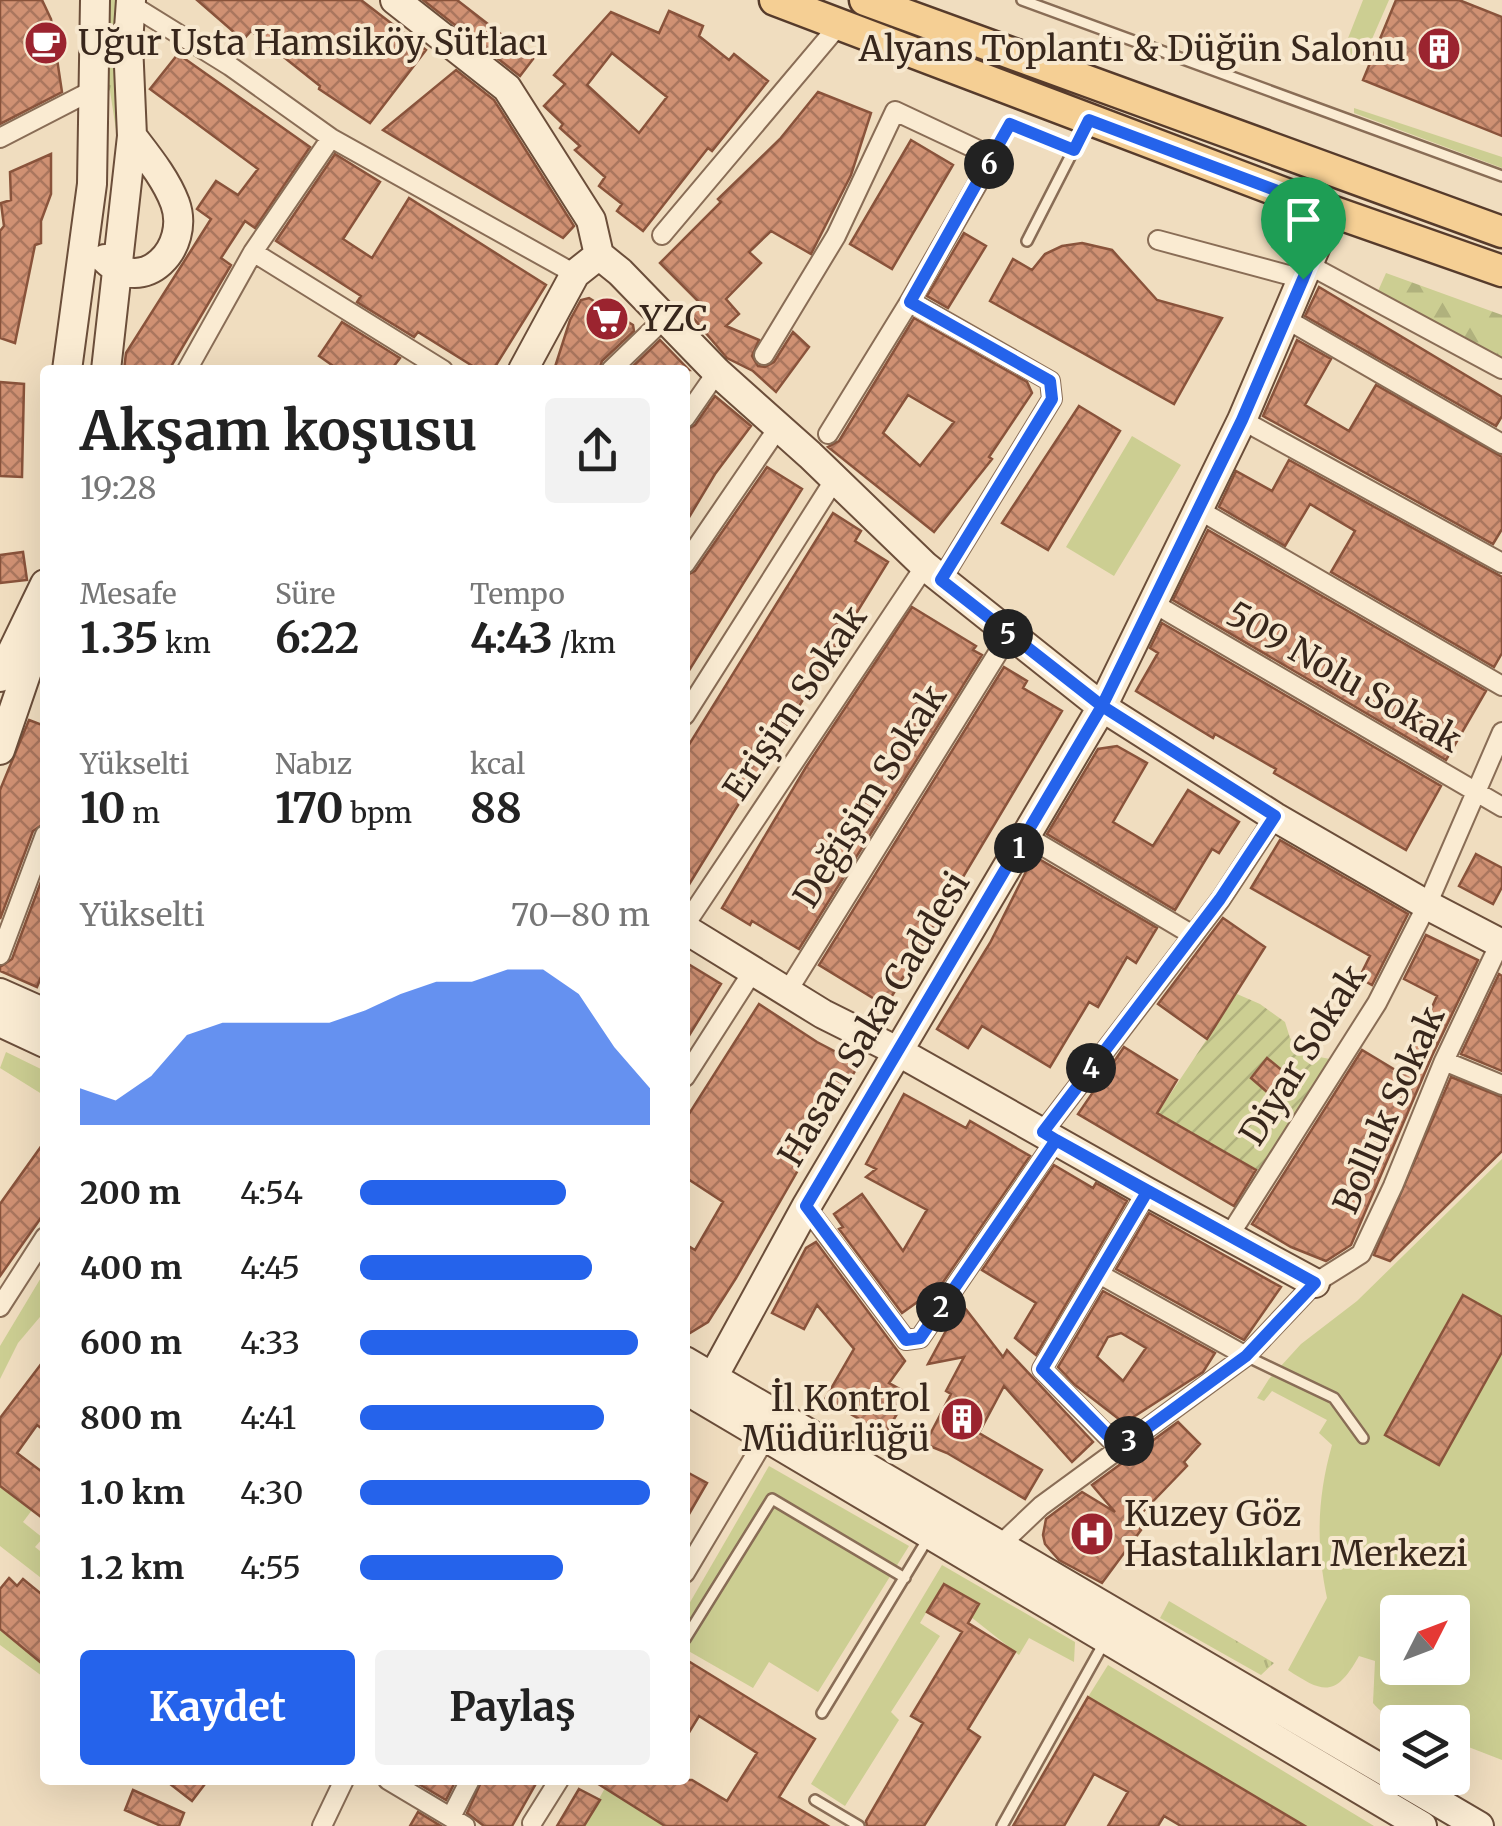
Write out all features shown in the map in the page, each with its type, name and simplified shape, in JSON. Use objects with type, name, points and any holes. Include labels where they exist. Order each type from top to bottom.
[{"type":"main road","points":[[775,0],[1331,211],[1502,271]]},
{"type":"main road","points":[[866,0],[1502,232]]},
{"type":"street","points":[[68,365],[92,184],[95,0]]},
{"type":"street","points":[[395,0],[506,88],[591,220],[599,255],[717,372],[933,573],[1102,706],[1275,816],[1501,944]]},
{"type":"street","points":[[106,365],[132,136],[128,43],[131,2],[331,138],[575,274]]},
{"type":"street","points":[[662,235],[839,25]]},
{"type":"street","points":[[0,138],[95,89]]},
{"type":"street","points":[[764,355],[836,236],[894,111],[993,157],[828,434]]},
{"type":"street","points":[[83,237],[116,270],[138,274],[156,267],[176,242],[177,206],[158,170],[132,136]]},
{"type":"street","points":[[191,365],[254,252],[331,138]]},
{"type":"street","name":"Hasan Saka Caddesi","points":[[700,1389],[1102,706],[1242,420],[1331,211]]},
{"type":"street","points":[[1158,240],[1306,272],[1502,369]]},
{"type":"street","points":[[254,252],[435,365]]},
{"type":"street","points":[[526,365],[575,274],[599,255]]},
{"type":"street","name":"Erişim Sokak","points":[[690,920],[1052,399],[1050,381],[910,302]]},
{"type":"street","points":[[616,365],[665,318]]},
{"type":"street","points":[[1286,319],[1502,444]]},
{"type":"street","points":[[690,411],[717,372]]},
{"type":"street","points":[[1242,420],[1502,564]]},
{"type":"street","points":[[690,557],[778,428]]},
{"type":"street","points":[[690,707],[835,479]]},
{"type":"street","points":[[1198,510],[1502,686]]},
{"type":"street","points":[[2,670],[40,594]]},
{"type":"street","name":"509 Nolu Sokak","points":[[1153,603],[1502,806]]},
{"type":"street","points":[[0,711],[8,688],[40,631]]},
{"type":"street","name":"Değişim Sokak","points":[[787,992],[1009,634]]},
{"type":"street","points":[[0,750],[40,635]]},
{"type":"street","name":"Diyar Sokak","points":[[1228,1236],[1377,1003],[1427,905],[1502,732]]},
{"type":"street","points":[[806,1206],[906,1340],[920,1338],[1050,1136],[1275,816]]},
{"type":"street","points":[[1026,836],[1191,934]]},
{"type":"street","points":[[0,956],[40,852]]},
{"type":"street","points":[[690,930],[787,992],[1315,1283]]},
{"type":"street","name":"Bolluk Sokak","points":[[1000,1545],[1041,1506],[1246,1356],[1315,1283],[1361,1254],[1394,1186],[1444,1061],[1501,944]]},
{"type":"street","points":[[690,1069],[753,971]]},
{"type":"street","points":[[0,993],[40,1010]]},
{"type":"street","points":[[0,1022],[40,1041]]},
{"type":"street","points":[[1444,1061],[1502,1086]]},
{"type":"street","points":[[1120,1448],[1042,1369],[1147,1192]]},
{"type":"street","points":[[0,1308],[40,1244]]},
{"type":"street","points":[[1099,1274],[1246,1356]]},
{"type":"street","points":[[700,1389],[765,1439],[936,1524],[1000,1545],[1112,1628],[1413,1824]]},
{"type":"street","points":[[700,1389],[1112,1628],[1479,1826]]},
{"type":"street","points":[[690,1566],[765,1439]]},
{"type":"street","points":[[322,1826],[342,1785]]},
{"type":"street","points":[[397,1785],[458,1821],[469,1785]]},
{"type":"street","points":[[532,1824],[556,1785]]},
{"type":"lane","points":[[1022,0],[1502,176]]},
{"type":"lane","points":[[1027,242],[1089,120]]},
{"type":"lane","points":[[993,157],[1010,124],[1074,150]]},
{"type":"lane","points":[[1246,1356],[1334,1398],[1362,1438]]},
{"type":"lane","points":[[690,1631],[772,1499],[905,1578]]},
{"type":"lane","points":[[822,1713],[936,1524]]},
{"type":"lane","points":[[1002,1826],[1112,1628]]},
{"type":"lane","points":[[815,1800],[858,1826]]},
{"type":"green space","points":[[108,0],[118,0],[116,130],[106,86]]},
{"type":"green space","points":[[1363,0],[1389,0],[1362,62],[1341,56]]},
{"type":"green space","points":[[1354,108],[1502,157],[1502,168],[1354,113]]},
{"type":"green space","points":[[1386,273],[1502,315],[1502,360],[1378,291]]},
{"type":"green space","points":[[1132,436],[1181,465],[1114,576],[1066,547]]},
{"type":"green space","points":[[1237,994],[1285,1022],[1290,1038],[1309,1055],[1330,1059],[1258,1170],[1157,1114]]},
{"type":"green space","points":[[6,1052],[40,1069],[40,1093],[0,1068]]},
{"type":"green space","points":[[1502,1159],[1502,1760],[1470,1748],[1470,1705],[1380,1705],[1380,1710],[1373,1703],[1375,1661],[1359,1656],[1343,1679],[1328,1687],[1311,1684],[1288,1670],[1327,1598],[1320,1522],[1332,1445],[1319,1433],[1327,1420],[1272,1391],[1264,1401],[1257,1398],[1301,1344],[1357,1301]]},
{"type":"green space","points":[[40,1279],[40,1317],[18,1343],[0,1379],[0,1346]]},
{"type":"green space","points":[[769,1466],[909,1546],[818,1692],[769,1662],[753,1688],[690,1652],[690,1602]]},
{"type":"green space","points":[[0,1486],[32,1510],[23,1522],[40,1536],[35,1547],[40,1551],[40,1577],[0,1546]]},
{"type":"green space","points":[[942,1565],[1075,1642],[1074,1662],[1029,1638],[1019,1655],[971,1617],[978,1604],[943,1584],[920,1623],[940,1636],[891,1712],[899,1720],[845,1806],[811,1784]]},
{"type":"green space","points":[[1169,1601],[1274,1663],[1261,1675],[1160,1618]]},
{"type":"green space","points":[[0,1630],[40,1662],[40,1675],[0,1645]]},
{"type":"green space","points":[[1108,1665],[1374,1826],[1305,1826],[1088,1697]]},
{"type":"green space","points":[[605,1788],[665,1826],[584,1826]]},
{"type":"building","points":[[0,0],[42,0],[51,19],[62,92],[0,124]]},
{"type":"building","points":[[197,0],[361,0],[426,50],[370,123],[319,89],[251,31],[243,40]]},
{"type":"building","points":[[423,0],[457,0],[533,59],[520,76]]},
{"type":"building","name":"Alyans Toplantı & Düğün Salonu","points":[[1396,0],[1459,0],[1502,17],[1502,136],[1363,80]]},
{"type":"building","points":[[669,11],[703,26],[699,36],[729,60],[734,54],[768,81],[712,151],[708,148],[643,231],[617,211],[622,204],[599,186],[605,177],[575,150],[580,146],[544,106],[565,84],[554,75],[611,12],[659,33]],"holes":[[[612,53],[667,97],[639,133],[587,85]]]},
{"type":"building","points":[[178,54],[310,147],[255,228],[245,221],[221,258],[231,265],[172,365],[125,365],[126,353],[211,219],[197,209],[216,181],[238,195],[258,169],[150,89]]},
{"type":"building","points":[[456,70],[494,100],[574,226],[563,238],[383,130]]},
{"type":"building","points":[[818,92],[871,113],[851,175],[811,254],[771,231],[749,252],[761,263],[726,299],[739,314],[726,326],[759,340],[752,356],[758,366],[774,362],[793,332],[809,347],[776,392],[753,371],[727,358],[683,306],[690,310],[699,302],[660,263],[780,139]]},
{"type":"building","points":[[911,140],[953,165],[892,269],[850,244]]},
{"type":"building","points":[[51,154],[51,194],[41,221],[41,243],[35,245],[15,343],[0,338],[0,231],[4,226],[1,203],[11,200],[10,172]]},
{"type":"building","points":[[335,154],[380,182],[343,239],[372,258],[409,198],[546,285],[496,365],[471,365],[418,332],[414,337],[357,302],[361,296],[276,241]]},
{"type":"building","points":[[964,233],[986,246],[948,308],[927,296]]},
{"type":"building","points":[[1082,243],[1112,250],[1157,300],[1222,318],[1174,404],[990,301],[1013,259],[1032,270],[1045,254]]},
{"type":"building","points":[[1319,287],[1502,397],[1502,416],[1496,426],[1305,316]]},
{"type":"building","points":[[589,298],[633,325],[634,331],[601,365],[556,365],[570,320],[581,300]]},
{"type":"building","points":[[914,318],[1027,382],[1032,393],[989,457],[992,459],[934,532],[828,447],[839,441]],"holes":[[[908,395],[954,422],[920,466],[883,433]]]},
{"type":"building","points":[[342,322],[400,358],[395,365],[332,365],[319,356]]},
{"type":"building","points":[[660,340],[684,365],[634,365]]},
{"type":"building","points":[[1297,340],[1331,359],[1305,405],[1349,431],[1376,385],[1502,457],[1502,529],[1493,544],[1263,416]]},
{"type":"building","points":[[0,382],[24,384],[22,477],[0,476]]},
{"type":"building","points":[[715,396],[751,426],[690,516],[690,428]]},
{"type":"building","points":[[1079,406],[1120,431],[1048,550],[1002,523]]},
{"type":"building","points":[[1289,460],[1502,577],[1502,653],[1494,667],[1331,572],[1355,531],[1310,504],[1285,546],[1219,507],[1236,471],[1272,491]]},
{"type":"building","points":[[767,467],[802,489],[690,669],[690,574]]},
{"type":"building","points":[[833,513],[861,531],[855,541],[888,562],[690,883],[690,743]]},
{"type":"building","points":[[1208,530],[1486,691],[1446,760],[1173,600]]},
{"type":"building","points":[[23,552],[27,580],[0,583],[0,555]]},
{"type":"building","points":[[912,607],[976,646],[973,650],[982,655],[799,949],[722,908],[806,767]]},
{"type":"building","points":[[1162,623],[1441,786],[1406,850],[1274,773],[1276,769],[1215,734],[1213,738],[1136,691],[1158,653],[1150,648]]},
{"type":"building","points":[[1004,667],[1027,681],[1023,688],[1062,711],[886,1006],[819,965]]},
{"type":"building","points":[[29,720],[40,724],[40,826],[33,831],[0,919],[0,790]]},
{"type":"building","points":[[1117,746],[1147,763],[1113,822],[1153,846],[1188,790],[1239,822],[1219,853],[1212,849],[1175,910],[1047,834],[1098,749]]},
{"type":"building","points":[[1280,840],[1408,914],[1372,985],[1359,978],[1370,956],[1251,888]]},
{"type":"building","points":[[1476,854],[1502,868],[1502,887],[1493,904],[1459,886]]},
{"type":"building","points":[[1034,856],[1157,928],[1136,963],[1127,957],[1098,1007],[1089,1002],[1050,1067],[982,1026],[968,1048],[937,1029],[990,943]]},
{"type":"building","points":[[40,884],[37,987],[0,971],[12,959]]},
{"type":"building","points":[[1223,918],[1265,947],[1207,1039],[1158,1004]]},
{"type":"building","points":[[1426,935],[1478,960],[1351,1245],[1326,1261],[1291,1247],[1252,1224],[1362,1050],[1402,1074],[1437,996],[1404,979]]},
{"type":"building","points":[[690,965],[721,984],[690,1034]]},
{"type":"building","points":[[1499,974],[1502,976],[1502,1071],[1461,1054]]},
{"type":"building","points":[[759,1004],[859,1064],[736,1278],[708,1322],[690,1333],[690,1247],[695,1250],[723,1202],[690,1180],[690,1112]]},
{"type":"building","points":[[1124,1047],[1177,1080],[1157,1113],[1256,1170],[1234,1206],[1078,1114]]},
{"type":"building","points":[[1267,1058],[1290,1077],[1274,1098],[1251,1078]]},
{"type":"building","points":[[1451,1077],[1502,1097],[1502,1151],[1390,1261],[1374,1255]]},
{"type":"building","points":[[904,1094],[966,1128],[970,1121],[1030,1156],[941,1285],[902,1313],[839,1229],[843,1227],[834,1214],[862,1194],[903,1251],[927,1210],[866,1177],[876,1169],[866,1164]]},
{"type":"building","points":[[40,1148],[40,1219],[0,1276],[0,1204]]},
{"type":"building","points":[[1054,1165],[1093,1188],[1096,1183],[1127,1201],[1036,1355],[1015,1338],[1036,1303],[982,1270]]},
{"type":"building","points":[[1149,1213],[1281,1287],[1244,1340],[1116,1269]]},
{"type":"building","points":[[816,1242],[905,1361],[889,1383],[909,1394],[885,1434],[825,1399],[854,1349],[817,1305],[804,1329],[772,1313],[806,1248]]},
{"type":"building","points":[[1103,1291],[1215,1353],[1203,1372],[1124,1423],[1058,1367]],"holes":[[[1121,1333],[1146,1348],[1123,1381],[1097,1357],[1108,1337]]]},
{"type":"building","points":[[1463,1295],[1502,1317],[1502,1352],[1439,1465],[1385,1435]]},
{"type":"building","points":[[961,1303],[1003,1357],[1007,1350],[1093,1442],[1072,1462],[1004,1386],[979,1433],[1042,1470],[1025,1499],[925,1444],[951,1394],[946,1391],[964,1357],[928,1364]]},
{"type":"building","points":[[40,1366],[40,1427],[37,1425],[17,1453],[40,1470],[40,1516],[0,1486],[0,1418]]},
{"type":"building","points":[[1178,1422],[1200,1444],[1184,1462],[1187,1466],[1134,1521],[1141,1530],[1102,1583],[1059,1560],[1045,1544],[1046,1519],[1082,1492],[1115,1512],[1092,1485]]},
{"type":"building","points":[[690,1474],[707,1483],[690,1512]]},
{"type":"building","points":[[9,1578],[17,1586],[23,1579],[40,1593],[40,1662],[0,1629],[0,1589]]},
{"type":"building","points":[[944,1584],[979,1604],[968,1623],[1015,1652],[968,1729],[980,1737],[924,1826],[867,1826],[866,1821],[923,1723],[911,1716],[962,1632],[927,1612]]},
{"type":"building","points":[[690,1662],[815,1739],[779,1797],[828,1826],[665,1826],[600,1785],[690,1785],[692,1780],[727,1801],[757,1753],[699,1716],[690,1731]]},
{"type":"building","points":[[1088,1697],[1305,1826],[1181,1826],[1164,1816],[1158,1826],[1108,1826],[1128,1792],[1094,1774],[1064,1826],[1013,1826]]},
{"type":"building","points":[[171,1785],[204,1785],[192,1801]]},
{"type":"building","points":[[420,1785],[454,1785],[446,1800]]},
{"type":"building","points":[[480,1785],[535,1785],[512,1826],[484,1826],[467,1813]]},
{"type":"building","points":[[579,1789],[600,1800],[584,1826],[557,1826]]},
{"type":"building","points":[[133,1790],[184,1813],[179,1826],[161,1826],[125,1810]]},
{"type":"building","points":[[418,1812],[441,1826],[410,1826]]},
{"type":"place","name":"Uğur Usta Hamsiköy Sütlacı","points":[[46,43]]},
{"type":"place","name":"Alyans Toplantı & Düğün Salonu","points":[[1439,49]]},
{"type":"place","name":"YZC","points":[[607,319]]},
{"type":"place","name":"İl Kontrol Müdürlüğü","points":[[962,1419]]},
{"type":"place","name":"Kuzey Göz Hastalıkları Merkezi","points":[[1092,1534]]},
{"type":"route","points":[[1303,279],[1242,420],[1102,706],[806,1206],[906,1340],[920,1338],[1056,1140],[1147,1192],[1042,1369],[1120,1448],[1246,1356],[1315,1283],[1043,1132],[1220,899],[1275,816],[1102,706],[941,580],[1052,399],[1050,381],[910,302],[1010,124],[1074,150],[1089,120],[1331,211],[1303,279]]}]
